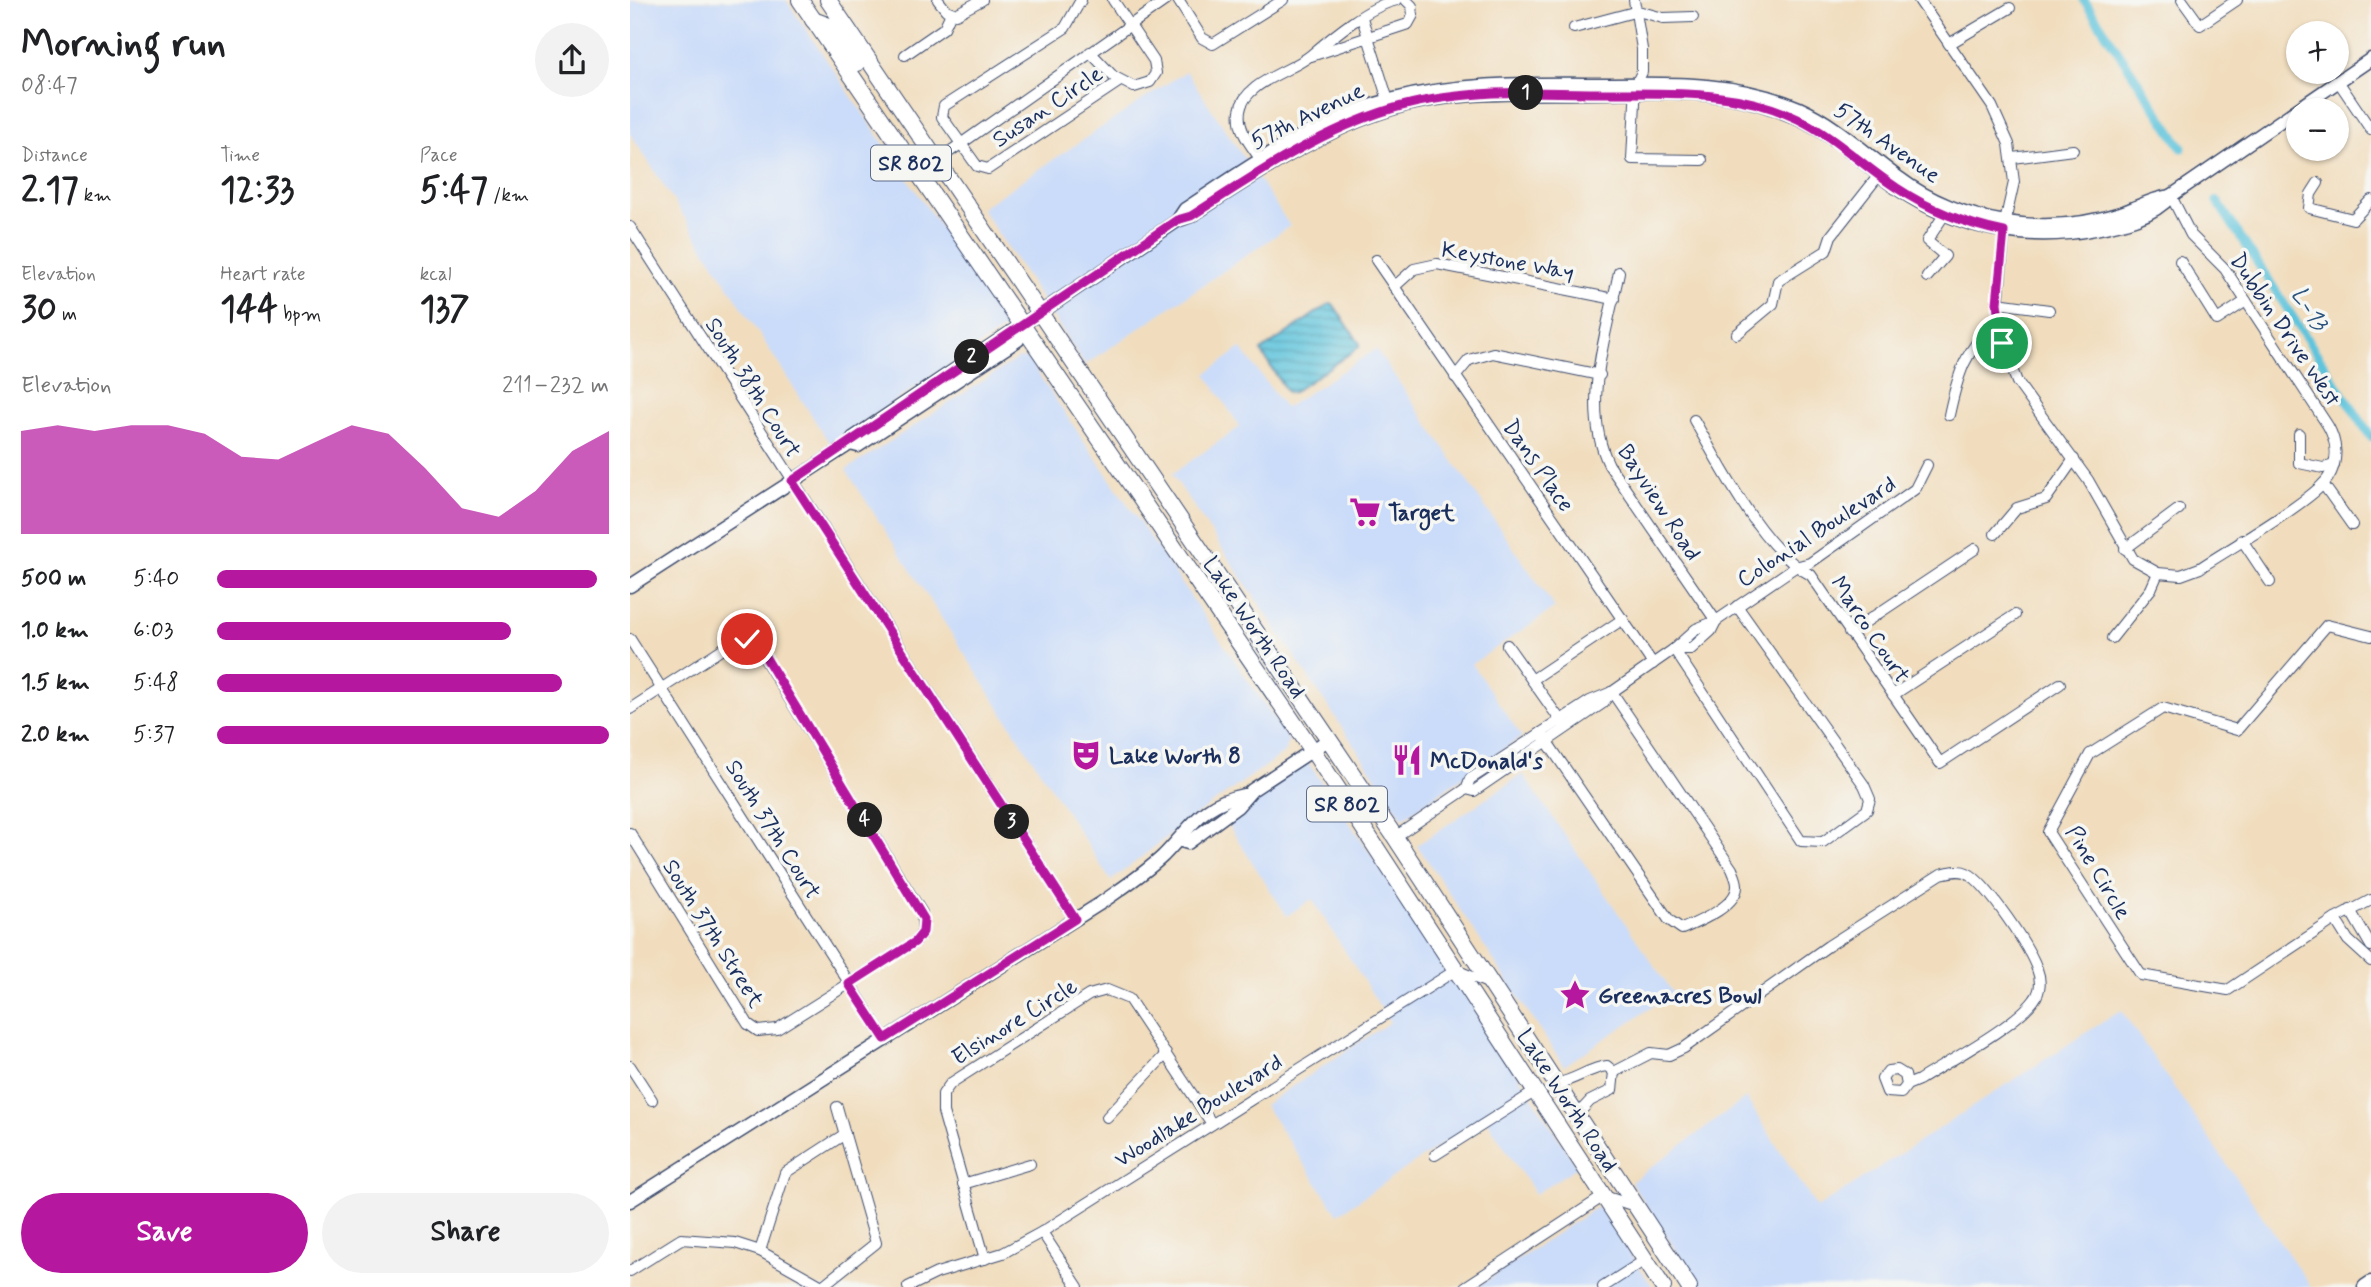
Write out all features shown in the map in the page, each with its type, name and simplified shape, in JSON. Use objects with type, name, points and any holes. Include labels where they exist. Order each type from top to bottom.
[{"type":"main road","name":"Lake Worth Road","points":[[800,0],[1312,751],[1663,1287]]},
{"type":"main road","points":[[809,0],[835,2]]},
{"type":"main road","name":"Lake Worth Road","points":[[835,2],[935,162],[1395,836],[1689,1287]]},
{"type":"main road","points":[[813,20],[832,27],[879,95],[903,113]]},
{"type":"main road","points":[[1113,459],[1129,470],[1163,520],[1171,527],[1185,530]]},
{"type":"main road","points":[[1168,539],[1186,547],[1230,609],[1249,624]]},
{"type":"main road","points":[[1536,1091],[1556,1105],[1603,1177],[1619,1178]]},
{"type":"main road","points":[[1645,1260],[1673,1287]]},
{"type":"main road","points":[[2365,1287],[2371,1283]]},
{"type":"street","points":[[938,0],[951,13],[962,13],[982,0]]},
{"type":"street","name":"Susan Circle","points":[[1081,0],[1065,29],[944,106],[942,117],[977,166],[988,169],[1120,80]]},
{"type":"street","points":[[1113,0],[1129,25]]},
{"type":"street","points":[[935,162],[1166,0]]},
{"type":"street","points":[[1178,0],[1202,38],[1213,44],[1283,0]]},
{"type":"street","points":[[1261,160],[1240,129],[1240,110],[1258,87],[1311,55],[1333,35],[1397,0]]},
{"type":"street","points":[[1311,55],[1408,24],[1413,15],[1412,6],[1406,0]]},
{"type":"street","points":[[1634,0],[1638,12],[1642,72],[1636,88],[1632,159],[1702,160]]},
{"type":"street","points":[[1919,0],[1997,115],[2013,158],[2014,182],[2005,227],[1997,303],[2002,343],[2017,382],[2074,459],[2104,506],[2125,549],[2138,564],[2158,573],[2181,575],[2193,571],[2323,484],[2334,466]]},
{"type":"street","points":[[2182,0],[2200,25],[2237,0]]},
{"type":"street","points":[[1949,44],[2010,8]]},
{"type":"street","points":[[1574,28],[1638,12],[1662,18],[1693,18]]},
{"type":"street","points":[[905,55],[944,29],[951,13]]},
{"type":"street","points":[[1363,18],[1388,100]]},
{"type":"street","name":"Susan Circle","points":[[1090,52],[1120,80],[1139,87],[1150,82],[1156,73],[1154,61],[1129,25]]},
{"type":"street","name":"57th Avenue","points":[[2349,74],[2371,59]]},
{"type":"street","name":"57th Avenue","points":[[1177,220],[1185,209],[1261,160],[1337,119],[1388,100],[1442,89],[1492,84],[1636,88]]},
{"type":"street","name":"57th Avenue","points":[[630,586],[850,444],[858,446],[972,372],[1018,340],[1023,327],[1039,314],[1177,220],[1191,216],[1308,143],[1392,109],[1444,98],[1493,94],[1724,86],[1774,98],[1839,131],[1882,171],[1948,210],[2005,227],[2080,223],[2171,196],[2334,84]]},
{"type":"street","points":[[2340,84],[2371,130]]},
{"type":"street","points":[[2013,158],[2073,150]]},
{"type":"street","points":[[1737,334],[1773,304],[1778,281],[1826,251],[1831,236],[1882,171]]},
{"type":"street","points":[[2318,183],[2311,194],[2309,208],[2353,219],[2371,200]]},
{"type":"street","name":"Dubbin Drive West","points":[[2171,196],[2191,235],[2221,263],[2331,432],[2336,450],[2334,466]]},
{"type":"street","points":[[1927,276],[1945,256],[1927,241],[1948,210]]},
{"type":"street","name":"South 38th Court","points":[[630,227],[1075,919]]},
{"type":"street","points":[[1376,260],[1394,287]]},
{"type":"street","points":[[2180,261],[2217,320],[2246,301]]},
{"type":"street","name":"Keystone Way","points":[[1394,287],[1414,269],[1437,264],[1614,299]]},
{"type":"street","name":"Bayview Road","points":[[1619,272],[1595,410],[1600,444],[1606,460],[1716,621]]},
{"type":"street","name":"Dans Place","points":[[1394,287],[1653,664]]},
{"type":"street","points":[[1997,303],[2049,310]]},
{"type":"street","points":[[1950,415],[1960,367],[1990,329],[1999,323]]},
{"type":"street","points":[[1455,377],[1469,360],[1493,353],[1600,376]]},
{"type":"street","name":"Marco Court","points":[[1694,420],[1751,516],[1795,567],[1811,575],[1940,763],[2060,684]]},
{"type":"street","points":[[2300,434],[2300,463],[2323,468],[2334,466]]},
{"type":"street","points":[[1996,534],[2017,508],[2046,499],[2074,459]]},
{"type":"street","name":"Colonial Boulevard","points":[[1545,737],[1564,725],[1590,701],[1612,692],[1674,649],[1691,649],[1711,631],[1716,621],[1737,606],[1795,567],[1810,563],[1915,489],[1927,465]]},
{"type":"street","points":[[2323,484],[2352,525]]},
{"type":"street","points":[[2125,549],[2179,509]]},
{"type":"street","points":[[2242,540],[2270,582]]},
{"type":"street","points":[[1849,633],[1975,549]]},
{"type":"street","points":[[2112,638],[2151,589],[2158,573]]},
{"type":"street","points":[[1674,649],[1801,841],[1823,842],[1867,810],[1870,799],[1864,785],[1737,606]]},
{"type":"street","points":[[1893,695],[2015,615]]},
{"type":"street","points":[[1532,680],[1623,619]]},
{"type":"street","name":"Pine Circle","points":[[2371,636],[2328,625],[2237,730],[2163,708],[2090,754],[2048,832],[2141,975],[2228,990],[2335,919],[2371,900]]},
{"type":"street","name":"South 37th Court","points":[[630,639],[885,1039]]},
{"type":"street","points":[[630,709],[733,642],[747,639],[760,648],[922,914],[923,932],[915,942],[849,984]]},
{"type":"street","points":[[1507,645],[1564,725]]},
{"type":"street","points":[[1395,836],[1466,789],[1470,779],[1545,737],[1669,920],[1682,929],[1732,900],[1737,887],[1732,869],[1612,692]]},
{"type":"street","points":[[630,1201],[1075,919],[1132,881],[1178,840],[1199,816],[1221,800],[1244,795],[1328,740]]},
{"type":"street","name":"South 37th Street","points":[[630,833],[752,1028],[764,1033],[776,1029],[849,984]]},
{"type":"street","points":[[1614,1072],[1651,1053],[1669,1055],[1684,1048],[1828,946],[1941,874],[1955,870],[1968,873],[1984,886],[1999,906],[2037,969],[2040,986],[2035,999],[2020,1014],[1919,1080],[1907,1085]]},
{"type":"street","points":[[2350,910],[2371,946]]},
{"type":"street","points":[[2335,919],[2348,940],[2371,961]]},
{"type":"street","points":[[1456,970],[1479,977],[1500,994]]},
{"type":"street","name":"Woodlake Boulevard","points":[[908,1287],[937,1273],[985,1259],[1042,1232],[1456,970]]},
{"type":"street","name":"Elsinore Circle","points":[[985,1259],[941,1107],[943,1094],[951,1083],[1101,990],[1119,992],[1129,999],[1212,1124]]},
{"type":"street","points":[[1107,1117],[1166,1054]]},
{"type":"street","points":[[630,1066],[652,1100]]},
{"type":"street","points":[[1558,1083],[1573,1081],[1597,1067],[1607,1066],[1614,1072]]},
{"type":"street","points":[[1578,1114],[1590,1101],[1612,1090],[1614,1072]]},
{"type":"street","points":[[1436,1154],[1536,1091]]},
{"type":"street","points":[[630,1271],[681,1239],[735,1244],[761,1251],[822,1286],[876,1243],[837,1107]]},
{"type":"street","points":[[761,1251],[785,1173],[845,1135]]},
{"type":"street","points":[[963,1184],[1030,1164]]},
{"type":"street","points":[[1465,1287],[1604,1196],[1640,1208]]},
{"type":"street","points":[[1042,1232],[1078,1287]]},
{"type":"street","points":[[1603,1287],[1645,1260]]},
{"type":"shaded area","points":[[786,0],[1008,326],[830,444],[630,133],[630,1]]},
{"type":"shaded area","points":[[1186,71],[1290,226],[1085,365],[981,208]]},
{"type":"shaded area","points":[[1241,348],[1285,408],[1376,349],[1555,608],[1472,664],[1522,737],[1403,818],[1172,474],[1240,427],[1206,374]]},
{"type":"shaded area","points":[[1018,358],[1028,359],[1289,740],[1284,753],[1186,822],[1111,881],[846,470]]},
{"type":"shaded area","points":[[1307,761],[1460,984],[1577,1167],[1535,1194],[1484,1116],[1338,1214],[1264,1105],[1390,1022],[1312,899],[1287,916],[1225,820]]},
{"type":"shaded area","name":"Greenacres Bowl","points":[[1523,774],[1673,993],[1564,1066],[1417,845]]},
{"type":"shaded area","points":[[2121,1010],[2311,1287],[1700,1287],[1631,1182],[1746,1098],[1817,1208]]},
{"type":"shaded area","points":[[1598,1206],[1653,1287],[1477,1287]]},
{"type":"water","points":[[1329,304],[1333,304],[1360,344],[1359,347],[1292,393],[1287,392],[1261,351]]},
{"type":"waterway","name":"L-13","points":[[2084,0],[2182,148]]},
{"type":"waterway","name":"L-13","points":[[2217,201],[2371,437]]},
{"type":"place","name":"Target","points":[[1365,512]]},
{"type":"place","name":"Lake Worth 8","points":[[1086,755]]},
{"type":"place","name":"McDonald's","points":[[1407,760]]},
{"type":"place","name":"Greenacres Bowl","points":[[1575,995]]},
{"type":"route","points":[[747,639],[760,648],[924,919],[923,932],[915,942],[849,984],[885,1039],[1075,919],[792,481],[850,444],[853,438],[1012,331],[1023,327],[1119,257],[1177,220],[1191,216],[1308,143],[1392,109],[1444,98],[1493,94],[1636,93],[1722,96],[1771,107],[1797,118],[1834,139],[1917,201],[1972,224],[2004,232],[1997,303],[2002,343]]}]
